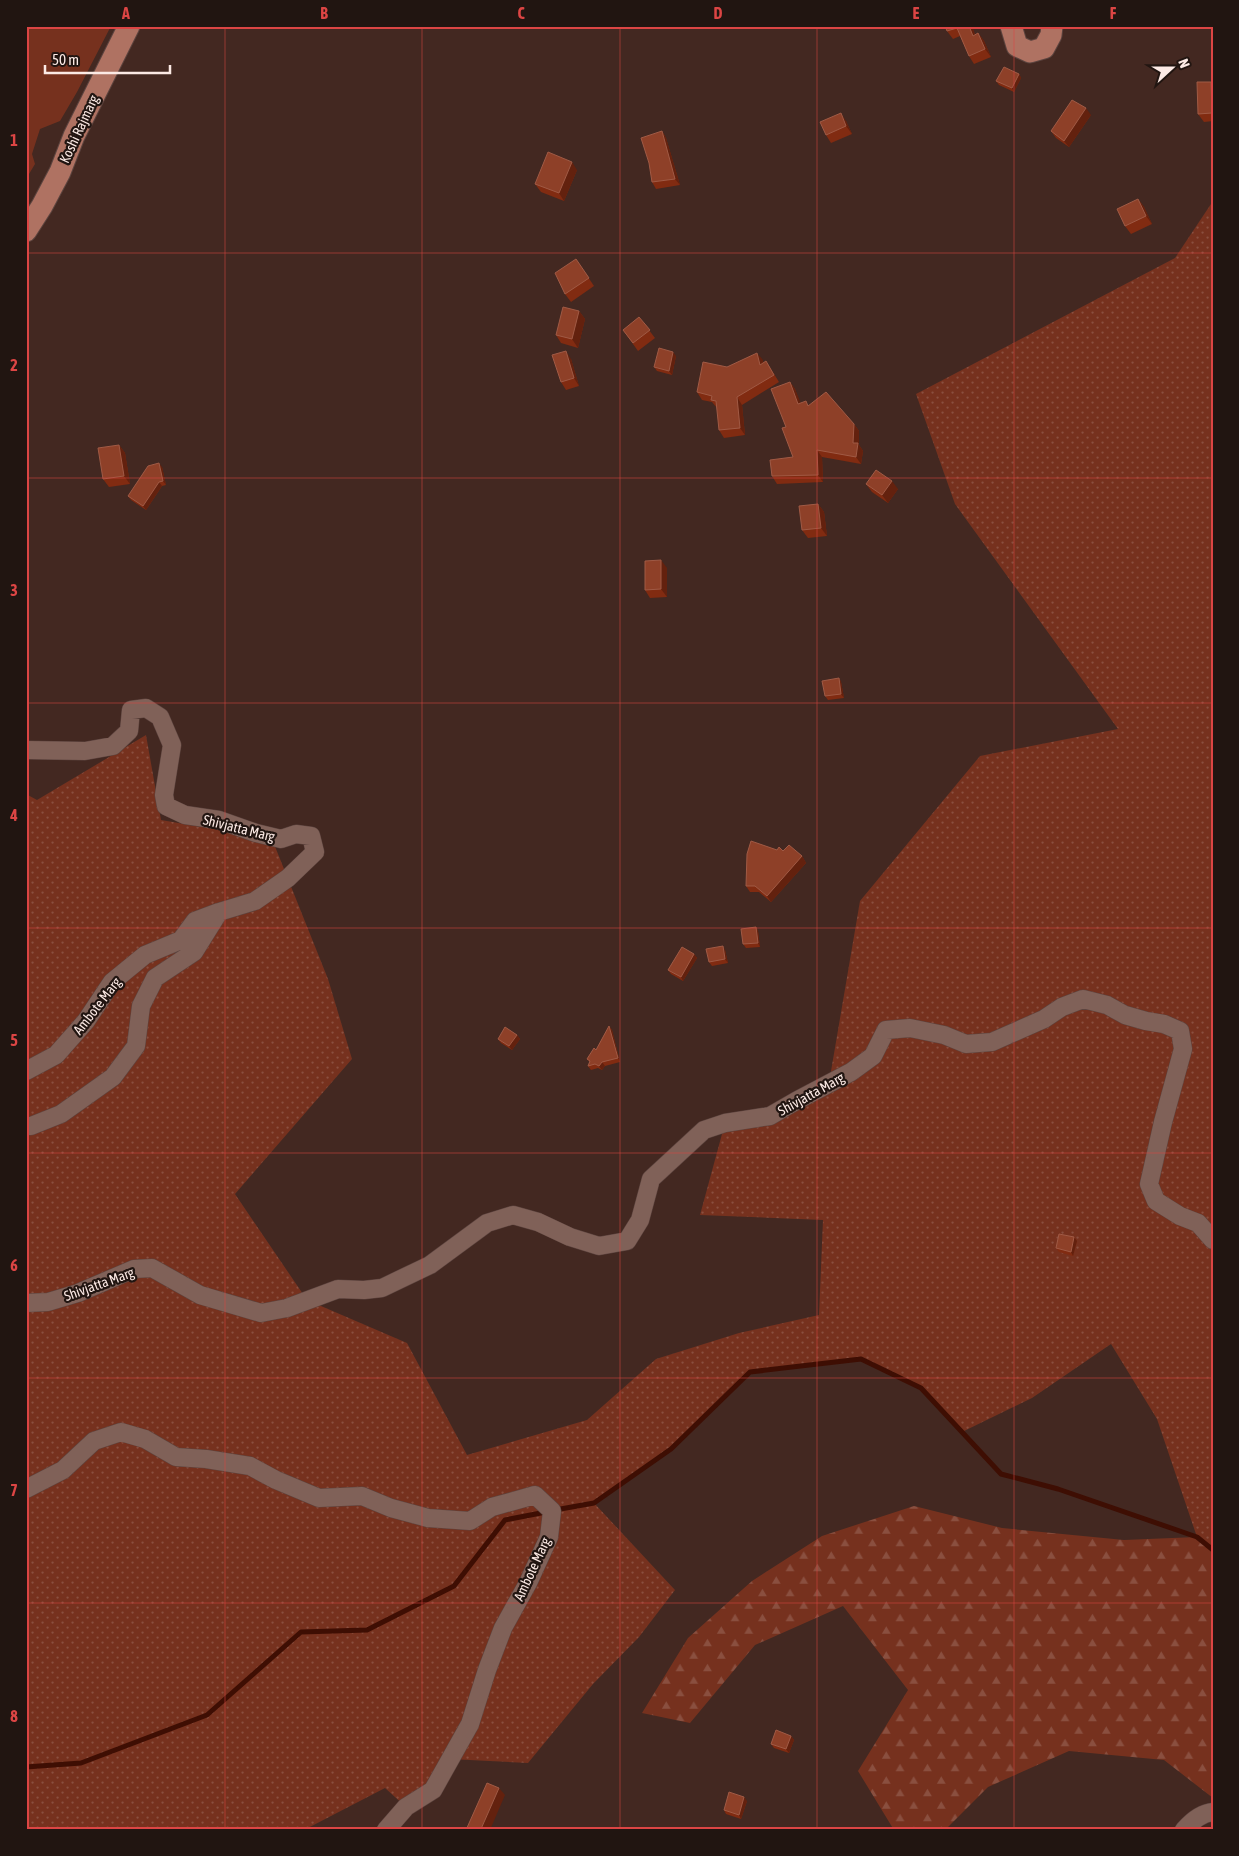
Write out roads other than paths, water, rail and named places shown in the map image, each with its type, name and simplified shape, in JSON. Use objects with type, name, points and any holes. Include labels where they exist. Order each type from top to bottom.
[{"type":"main road","name":"Koshi Rajmarg","points":[[26,231],[60,172],[74,136],[129,26]]},
{"type":"main road","points":[[1011,26],[1017,46],[1030,52],[1044,48],[1051,35],[1052,26]]},
{"type":"street","name":"Shivjatta Marg","points":[[26,750],[85,751],[113,746],[129,731],[131,710],[146,708],[160,717],[172,745],[164,795],[166,806],[185,815],[219,820],[256,833],[281,839],[296,834],[310,836],[315,852],[288,878],[255,901],[219,912]]},
{"type":"street","name":"Ambote Marg","points":[[26,1071],[56,1055],[86,1021],[112,982],[145,955],[180,940],[195,921],[219,912]]},
{"type":"street","points":[[26,1126],[31,1126],[61,1114],[113,1077],[136,1046],[141,1006],[154,978],[194,952],[219,912]]},
{"type":"street","name":"Shivjatta Marg","points":[[26,1303],[48,1302],[78,1293],[134,1269],[152,1268],[200,1295],[261,1313],[287,1308],[338,1289],[364,1290],[382,1288],[430,1265],[487,1224],[512,1215],[538,1222],[570,1237],[599,1246],[627,1242],[640,1220],[651,1179],[704,1130],[726,1123],[770,1116],[851,1072],[873,1056],[886,1030],[910,1028],[944,1036],[966,1044],[992,1042],[1044,1019],[1062,1007],[1084,999],[1107,1005],[1125,1015],[1164,1024],[1180,1030],[1183,1050],[1163,1122],[1150,1184],[1156,1201],[1180,1216],[1198,1223],[1213,1240]]},
{"type":"street","name":"Ambote Marg","points":[[26,1489],[63,1470],[94,1441],[122,1432],[145,1439],[176,1457],[206,1459],[250,1466],[276,1480],[319,1498],[362,1496],[391,1508],[428,1518],[470,1521],[492,1507],[534,1495],[552,1511],[549,1537],[528,1583],[503,1628],[486,1670],[470,1724],[432,1790],[406,1807],[386,1830]]},
{"type":"street","points":[[1184,1830],[1191,1822],[1209,1812],[1213,1812]]},
{"type":"waterway","points":[[555,1510],[594,1503],[671,1449],[750,1372],[861,1359],[921,1388],[1001,1474],[1058,1489],[1197,1537],[1213,1550]]},
{"type":"waterway","points":[[26,1767],[81,1763],[207,1715],[301,1632],[367,1630],[454,1586],[505,1520],[546,1512]]}]
